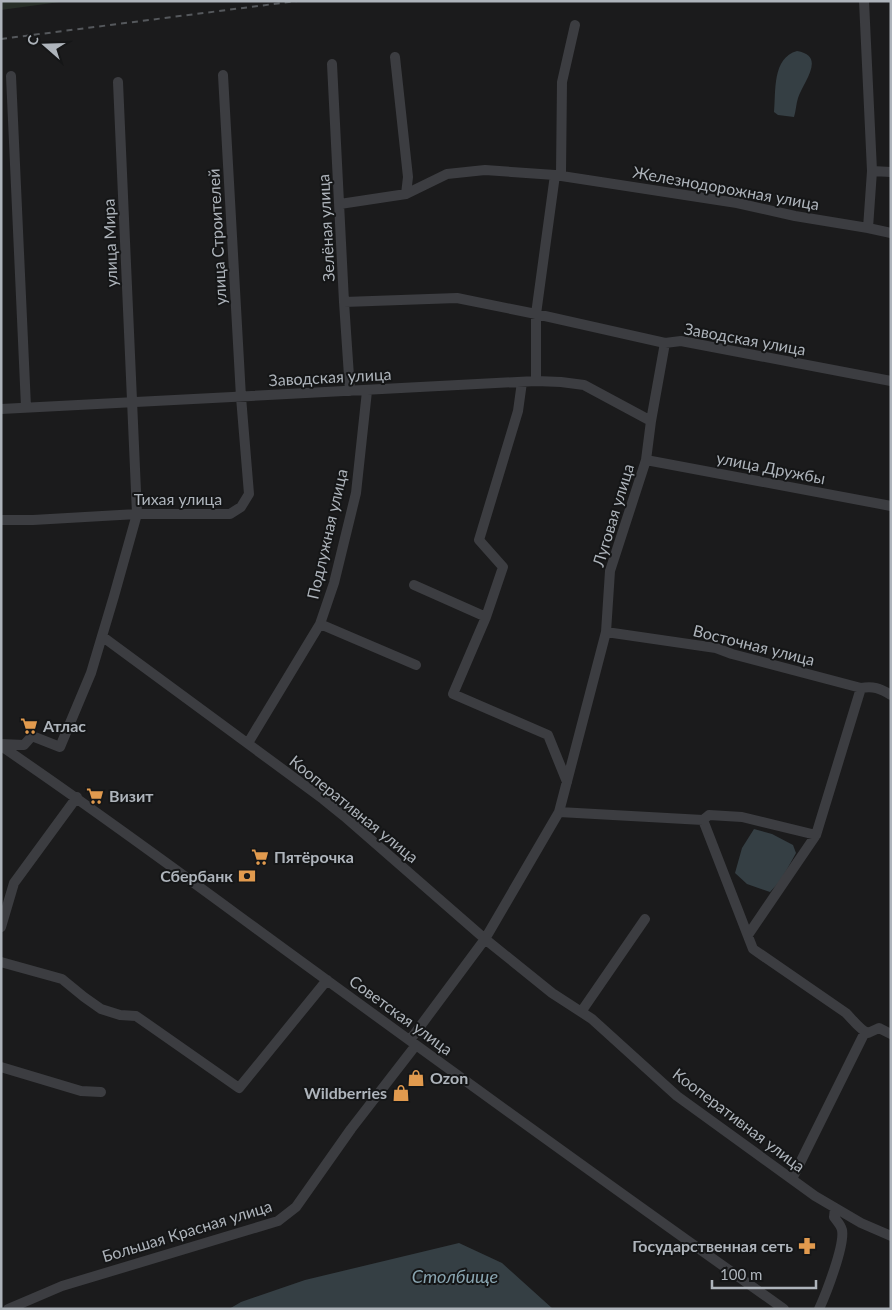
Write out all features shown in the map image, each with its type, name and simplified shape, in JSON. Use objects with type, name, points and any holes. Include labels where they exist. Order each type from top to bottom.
[{"type":"street","points":[[864,1],[872,171],[868,228]]},
{"type":"street","points":[[536,381],[536,314],[555,175],[561,173],[562,82],[575,25]]},
{"type":"street","points":[[395,58],[408,177],[406,194]]},
{"type":"street","name":"Зелёная улица","points":[[332,64],[350,391]]},
{"type":"street","points":[[11,76],[26,407]]},
{"type":"street","name":"улица Строителей","points":[[223,76],[241,397]]},
{"type":"street","name":"улица Мира","points":[[118,82],[131,402]]},
{"type":"street","name":"Железнодорожная улица","points":[[340,204],[406,194],[446,174],[485,170],[555,175],[737,203],[795,216],[891,233]]},
{"type":"street","points":[[872,171],[891,172]]},
{"type":"street","name":"Заводская улица","points":[[344,302],[457,298],[665,343],[681,341],[891,382]]},
{"type":"street","name":"Луговая улица","points":[[568,782],[606,632],[610,571],[646,460],[665,343]]},
{"type":"street","name":"Заводская улица","points":[[1,409],[536,381],[584,385],[651,421]]},
{"type":"street","points":[[522,382],[518,411],[479,540],[503,567],[486,617],[453,694],[548,735],[568,782]]},
{"type":"street","name":"Подлужная улица","points":[[248,743],[320,624],[334,583],[356,493],[367,391]]},
{"type":"street","name":"Тихая улица","points":[[1,520],[137,514],[230,514],[241,507],[249,494],[241,397]]},
{"type":"street","points":[[1,745],[24,745],[32,736],[60,747],[90,675],[137,514],[131,402]]},
{"type":"street","name":"улица Дружбы","points":[[646,460],[891,506]]},
{"type":"street","points":[[414,585],[486,617]]},
{"type":"street","name":"Подлужная улица","points":[[320,624],[416,665]]},
{"type":"street","name":"Восточная улица","points":[[606,632],[716,648],[732,654],[861,688],[881,688],[891,695]]},
{"type":"street","name":"Кооперативная улица","points":[[102,637],[302,782],[344,816],[485,939],[552,993],[592,1020],[677,1096],[815,1196],[862,1224],[891,1236]]},
{"type":"street","points":[[748,935],[816,835],[861,688]]},
{"type":"street","name":"Советская улица","points":[[1,745],[77,797],[327,980],[784,1309]]},
{"type":"street","name":"Большая Красная улица","points":[[8,1309],[62,1286],[278,1221],[296,1208],[485,939],[559,812],[568,782]]},
{"type":"street","points":[[1,927],[14,883],[77,797]]},
{"type":"street","points":[[559,812],[703,820],[709,815],[742,817],[816,835]]},
{"type":"street","points":[[703,820],[753,949],[846,1013],[863,1032],[868,1033],[879,1028],[891,1034]]},
{"type":"street","points":[[581,1012],[645,919]]},
{"type":"street","points":[[1,962],[62,979],[101,1009],[120,1015],[136,1016],[239,1088],[327,980]]},
{"type":"street","points":[[792,1179],[865,1032]]},
{"type":"street","points":[[1,1067],[81,1091],[101,1092]]},
{"type":"street","points":[[819,1309],[843,1240],[842,1228],[834,1217],[835,1208]]},
{"type":"shaded area","points":[[1,1],[67,1],[1,10]]},
{"type":"water","points":[[797,51],[811,58],[811,70],[798,98],[794,117],[778,115],[774,112],[779,68],[789,55]]},
{"type":"water","points":[[754,829],[772,834],[793,845],[796,853],[781,880],[770,892],[747,884],[735,873],[742,848]]},
{"type":"water","name":"Столбище","points":[[459,1243],[502,1263],[553,1309],[229,1309],[241,1302],[305,1280]]},
{"type":"railway","points":[[1,39],[297,1]]},
{"type":"place","name":"Атлас","points":[[29,726]]},
{"type":"place","name":"Визит","points":[[95,796]]},
{"type":"place","name":"Пятёрочка","points":[[260,857]]},
{"type":"place","name":"Сбербанк","points":[[247,876]]},
{"type":"place","name":"Ozon","points":[[416,1078]]},
{"type":"place","name":"Wildberries","points":[[401,1093]]},
{"type":"place","name":"Государственная сеть","points":[[807,1246]]}]
